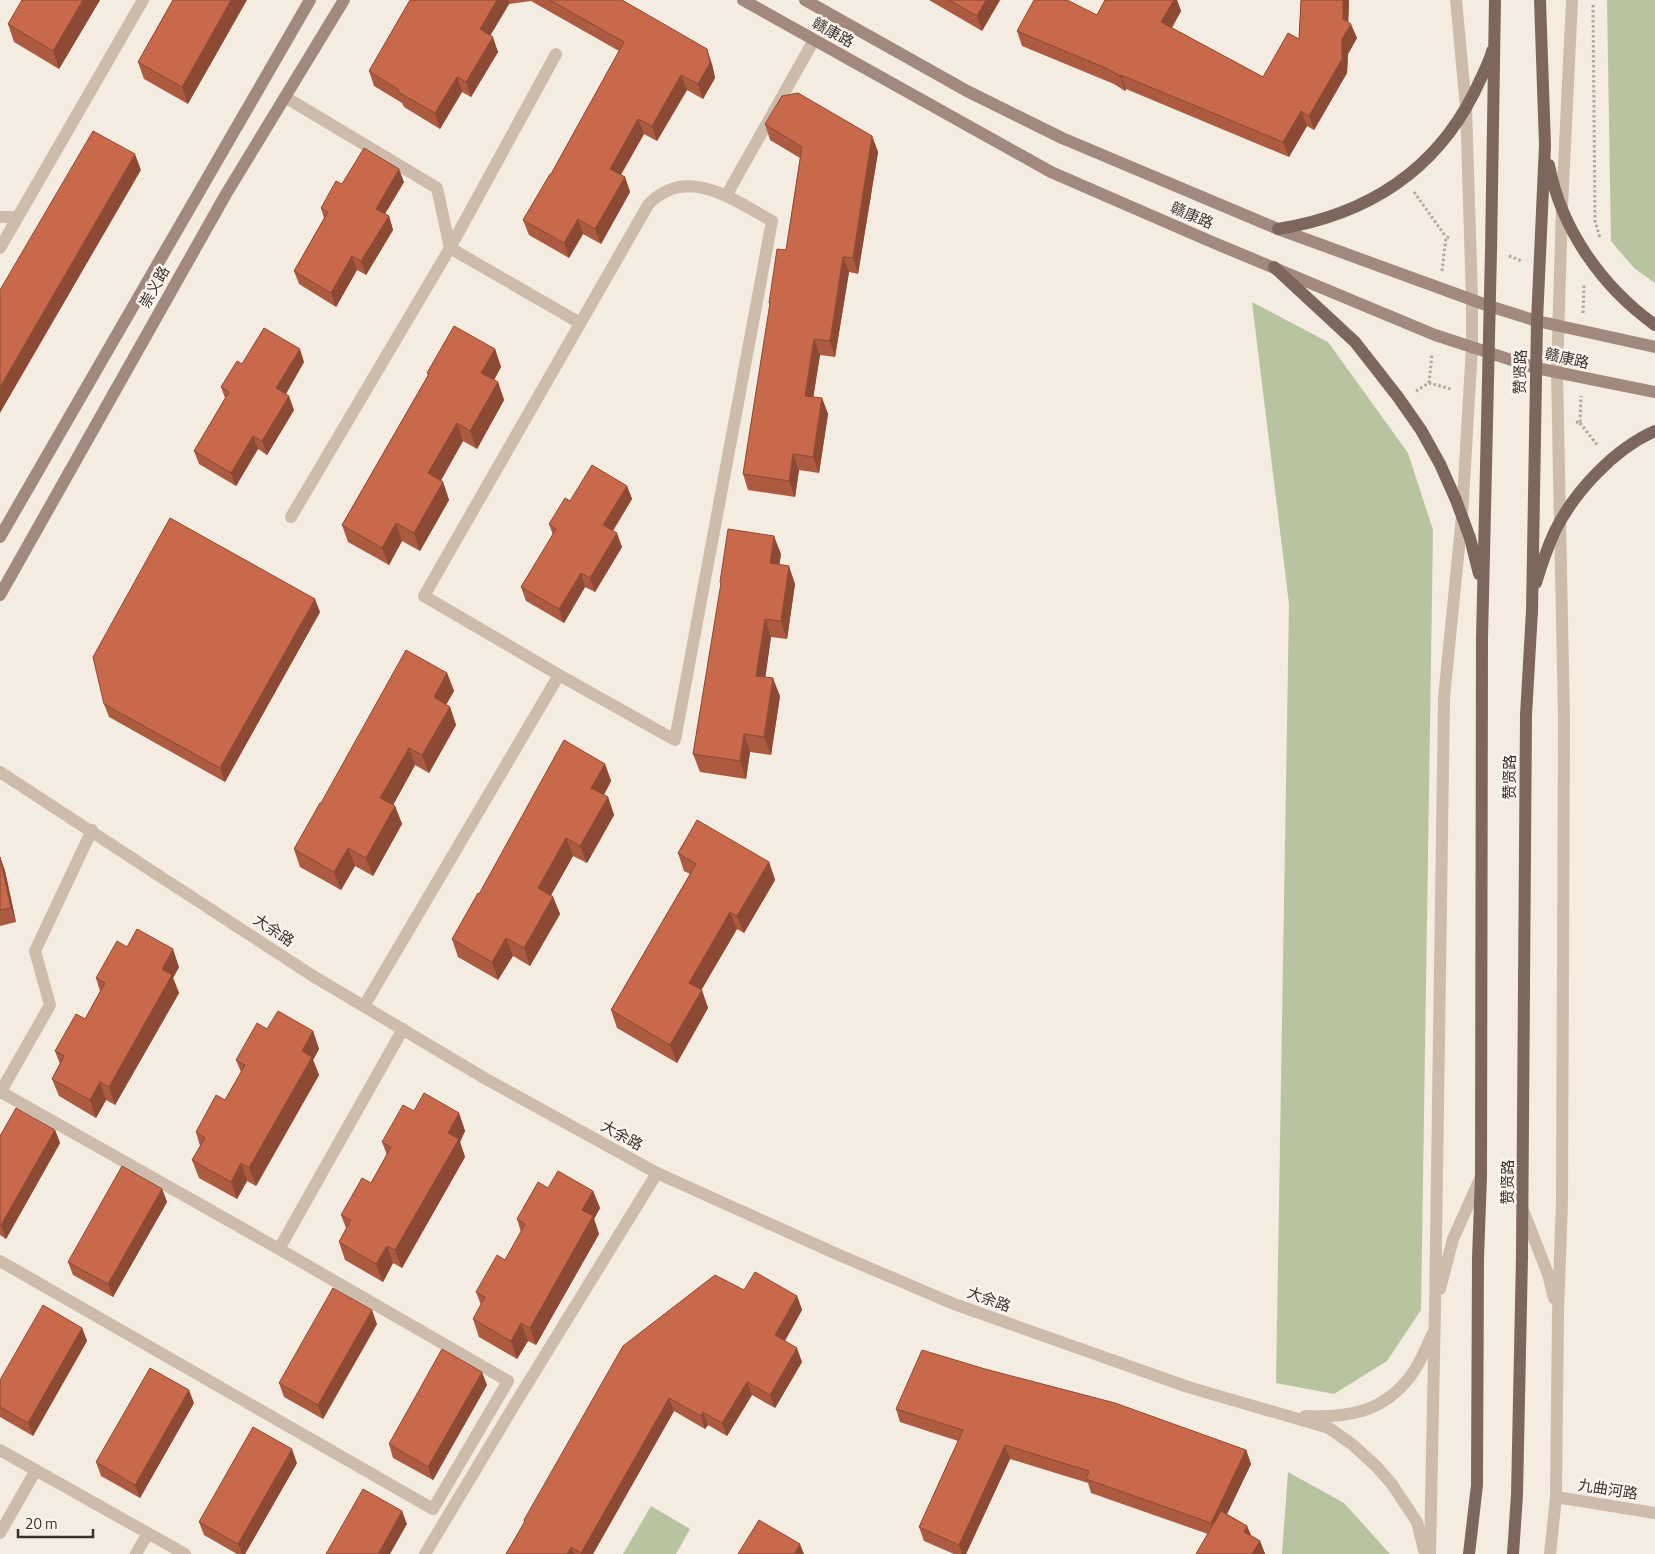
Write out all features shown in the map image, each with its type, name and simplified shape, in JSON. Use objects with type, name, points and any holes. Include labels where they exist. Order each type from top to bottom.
[{"type":"main road","name":"崇义路","points":[[0,537],[310,0]]},
{"type":"main road","name":"崇义路","points":[[0,595],[226,194],[344,0]]},
{"type":"main road","name":"赣康路","points":[[743,0],[1051,172],[1435,334],[1536,368],[1655,392]]},
{"type":"main road","name":"赣康路","points":[[805,0],[967,91],[1062,138],[1278,229],[1489,306],[1537,321],[1655,347]]},
{"type":"main road","name":"赞贤路","points":[[1469,1554],[1477,1485],[1478,1258],[1481,1176],[1482,639],[1495,0]]},
{"type":"main road","name":"赞贤路","points":[[1513,1554],[1517,1495],[1523,1210],[1526,715],[1532,611],[1537,321],[1545,145],[1540,0]]},
{"type":"main road","points":[[1278,229],[1336,216],[1363,204],[1404,178],[1434,151],[1452,130],[1479,83],[1491,56],[1495,29]]},
{"type":"main road","points":[[1545,145],[1550,173],[1562,207],[1584,252],[1601,275],[1640,315],[1655,326]]},
{"type":"main road","points":[[1274,266],[1355,342],[1401,401],[1421,430],[1440,464],[1462,516],[1480,576],[1482,639]]},
{"type":"main road","points":[[1532,611],[1536,584],[1544,557],[1560,524],[1586,486],[1605,466],[1627,448],[1655,431]]},
{"type":"street","points":[[0,248],[143,0]]},
{"type":"street","points":[[1430,1554],[1444,698],[1462,516],[1472,347],[1466,107],[1456,0]]},
{"type":"street","points":[[1550,1554],[1556,1497],[1558,1312],[1562,1201],[1564,738],[1556,373],[1572,0]]},
{"type":"street","points":[[726,196],[814,40]]},
{"type":"street","points":[[290,517],[450,248],[556,54]]},
{"type":"street","points":[[285,97],[437,188],[450,248],[580,324]]},
{"type":"street","points":[[688,186],[710,188],[726,196],[772,221],[675,740],[424,596],[648,205],[656,196],[668,190],[688,186]]},
{"type":"street","points":[[0,217],[18,217]]},
{"type":"street","points":[[364,1006],[559,675]]},
{"type":"street","name":"大余路","points":[[0,772],[92,830],[313,976],[486,1079],[657,1173],[838,1255],[954,1304],[1188,1387],[1283,1415]]},
{"type":"street","points":[[0,1261],[433,1509],[508,1381],[0,1093],[50,1004],[35,951],[92,830]]},
{"type":"street","points":[[279,1250],[403,1029]]},
{"type":"street","points":[[426,1554],[514,1404],[657,1173]]},
{"type":"street","points":[[1435,1309],[1453,1239],[1481,1176]]},
{"type":"street","points":[[1523,1210],[1548,1274],[1558,1312]]},
{"type":"street","points":[[1283,1415],[1337,1417],[1355,1414],[1372,1408],[1401,1388],[1421,1359],[1435,1329]]},
{"type":"street","points":[[1283,1415],[1329,1428],[1353,1445],[1376,1466],[1391,1483],[1417,1522],[1425,1554]]},
{"type":"street","points":[[0,1450],[185,1554]]},
{"type":"street","points":[[0,1533],[36,1470]]},
{"type":"street","name":"九曲河路","points":[[1556,1497],[1655,1513]]},
{"type":"street","points":[[136,1554],[148,1533]]},
{"type":"path","points":[[1593,0],[1595,221],[1600,238]]},
{"type":"path","points":[[1404,178],[1446,237]]},
{"type":"green space","points":[[1607,0],[1655,0],[1655,283],[1634,268],[1611,241]]},
{"type":"green space","points":[[1252,302],[1328,342],[1408,453],[1433,530],[1421,1310],[1387,1361],[1334,1394],[1276,1383],[1289,604]]},
{"type":"green space","points":[[1288,1472],[1344,1503],[1390,1554],[1282,1554]]},
{"type":"green space","points":[[651,1506],[690,1529],[676,1554],[623,1554]]},
{"type":"building","points":[[22,0],[83,0],[53,51],[8,24]]},
{"type":"building","points":[[173,0],[231,0],[182,87],[138,62]]},
{"type":"building","points":[[410,0],[497,0],[480,29],[493,37],[466,82],[457,77],[435,113],[398,92],[399,90],[369,71]]},
{"type":"building","points":[[550,0],[622,0],[707,49],[710,63],[698,84],[681,75],[652,126],[638,119],[610,169],[625,177],[595,229],[578,219],[564,243],[523,220],[551,174],[624,42]]},
{"type":"building","points":[[949,0],[986,0],[977,16]]},
{"type":"building","points":[[1034,0],[1067,0],[1097,15],[1105,0],[1174,0],[1161,22],[1263,77],[1288,33],[1299,39],[1301,0],[1343,0],[1343,19],[1351,24],[1342,39],[1342,59],[1309,116],[1301,111],[1283,142],[1120,76],[1108,69],[1017,31]]},
{"type":"building","points":[[798,93],[872,136],[853,258],[843,257],[830,341],[814,339],[805,396],[822,398],[813,457],[793,454],[789,481],[743,474],[777,249],[786,250],[802,147],[765,124],[782,96]]},
{"type":"building","points":[[93,131],[135,154],[0,387],[0,290]]},
{"type":"building","points":[[364,148],[399,169],[376,209],[389,216],[361,261],[352,256],[331,293],[294,271],[328,212],[321,208],[336,181],[342,184]]},
{"type":"building","points":[[454,326],[495,349],[481,373],[498,382],[470,431],[457,423],[428,473],[443,482],[414,533],[396,523],[382,548],[342,525],[429,374],[427,373]]},
{"type":"building","points":[[264,328],[300,349],[276,388],[289,396],[262,441],[253,436],[231,473],[194,451],[229,392],[221,387],[237,361],[242,364]]},
{"type":"building","points":[[592,465],[627,486],[603,525],[617,533],[590,578],[581,573],[559,609],[521,587],[556,529],[549,524],[565,498],[570,501]]},
{"type":"building","points":[[170,518],[315,599],[220,768],[104,704],[93,657]]},
{"type":"building","points":[[728,529],[774,536],[770,563],[789,566],[781,621],[765,619],[756,676],[773,678],[764,737],[744,734],[740,761],[693,754]]},
{"type":"building","points":[[406,650],[447,673],[434,697],[450,707],[422,755],[409,748],[380,798],[395,806],[366,858],[348,848],[334,872],[294,849]]},
{"type":"building","points":[[564,740],[605,764],[591,788],[608,797],[580,846],[566,838],[538,888],[553,897],[524,948],[506,938],[492,962],[452,939]]},
{"type":"building","points":[[697,820],[769,862],[737,916],[730,912],[689,983],[702,990],[670,1045],[611,1010],[696,864],[678,853]]},
{"type":"building","points":[[0,857],[11,908],[0,910]]},
{"type":"building","points":[[137,929],[173,949],[162,969],[172,975],[109,1087],[100,1082],[90,1100],[52,1079],[64,1056],[55,1051],[76,1014],[85,1019],[105,983],[96,978],[117,941],[127,947]]},
{"type":"building","points":[[278,1011],[313,1031],[302,1051],[312,1057],[249,1168],[241,1163],[231,1182],[192,1160],[205,1138],[196,1132],[216,1095],[225,1100],[245,1065],[236,1060],[257,1023],[267,1029]]},
{"type":"building","points":[[424,1093],[459,1113],[448,1133],[459,1139],[395,1250],[387,1246],[376,1264],[339,1242],[351,1220],[341,1215],[362,1178],[371,1183],[391,1147],[382,1142],[403,1105],[414,1111]]},
{"type":"building","points":[[16,1108],[55,1130],[1,1225],[0,1136]]},
{"type":"building","points":[[122,1166],[162,1189],[108,1284],[68,1262]]},
{"type":"building","points":[[558,1171],[593,1191],[582,1210],[593,1216],[530,1328],[521,1323],[511,1341],[473,1319],[485,1297],[476,1292],[497,1255],[505,1260],[525,1224],[517,1219],[538,1182],[548,1188]]},
{"type":"building","points":[[755,1272],[797,1296],[775,1335],[797,1348],[770,1395],[747,1382],[722,1423],[703,1412],[701,1416],[669,1398],[581,1553],[571,1547],[567,1554],[506,1554],[623,1346],[715,1275],[744,1290]]},
{"type":"building","points":[[333,1288],[372,1310],[318,1405],[279,1383]]},
{"type":"building","points":[[43,1305],[82,1328],[28,1423],[0,1407],[0,1380]]},
{"type":"building","points":[[442,1349],[482,1372],[428,1467],[389,1444]]},
{"type":"building","points":[[922,1350],[985,1369],[1115,1403],[1246,1450],[1211,1523],[1086,1479],[1089,1471],[1005,1445],[959,1545],[919,1527],[963,1430],[896,1409]]},
{"type":"building","points":[[150,1368],[189,1390],[135,1485],[96,1462]]},
{"type":"building","points":[[253,1427],[292,1449],[238,1544],[199,1522]]},
{"type":"building","points":[[363,1489],[402,1511],[378,1554],[326,1554]]},
{"type":"building","points":[[1221,1511],[1247,1526],[1244,1532],[1260,1541],[1252,1554],[1196,1554]]},
{"type":"building","points":[[759,1520],[800,1544],[794,1554],[738,1554]]}]
